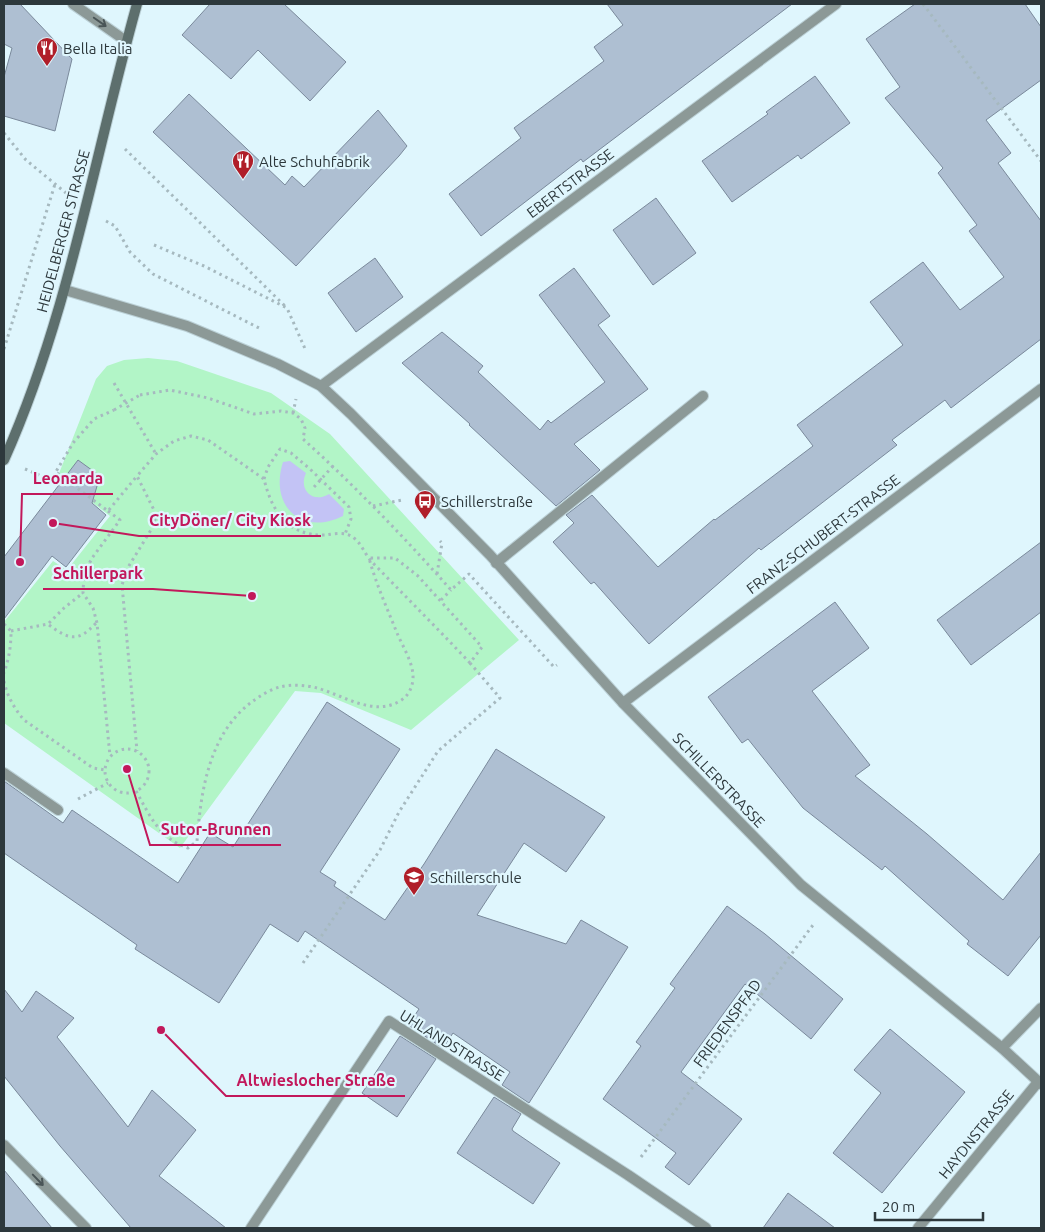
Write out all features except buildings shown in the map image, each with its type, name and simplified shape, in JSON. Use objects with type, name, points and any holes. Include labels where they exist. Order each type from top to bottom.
[{"type":"main road","name":"HEIDELBERGER STRASSE","points":[[4,460],[37,379],[65,290],[86,210],[104,128],[137,4]]},
{"type":"street","points":[[73,4],[126,41]]},
{"type":"street","name":"EBERTSTRASSE","points":[[321,386],[836,4]]},
{"type":"street","name":"SCHILLERSTRASSE","points":[[65,290],[188,326],[278,364],[321,386],[357,420],[496,563],[623,703],[801,885],[1002,1048],[1040,1083]]},
{"type":"street","name":"FRANZ-SCHUBERT-STRASSE","points":[[623,703],[1041,389]]},
{"type":"street","points":[[496,563],[703,396]]},
{"type":"street","points":[[4,773],[58,810]]},
{"type":"street","points":[[1002,1048],[1041,1008]]},
{"type":"street","name":"UHLANDSTRASSE","points":[[251,1228],[389,1021],[628,1175],[706,1228]]},
{"type":"street","name":"HAYDNSTRASSE","points":[[918,1228],[1040,1083]]},
{"type":"street","points":[[4,1145],[86,1228]]},
{"type":"path","points":[[923,4],[1041,161]]},
{"type":"path","points":[[104,128],[287,308],[321,386]]},
{"type":"path","points":[[4,133],[26,160],[54,184],[86,210],[115,226],[130,252],[153,274],[266,331]]},
{"type":"path","points":[[4,349],[54,184]]},
{"type":"path","points":[[154,245],[204,266],[287,308]]},
{"type":"path","points":[[114,383],[156,454]]},
{"type":"path","points":[[51,480],[73,443],[94,419],[140,395],[170,390],[208,398],[254,414],[281,411],[293,413],[301,419],[305,428],[303,439],[333,466],[451,590]]},
{"type":"path","points":[[108,511],[156,454],[174,441],[191,436],[208,440],[264,479]]},
{"type":"path","points":[[303,963],[380,850],[399,812],[438,751],[500,698],[470,663],[368,558],[354,538],[345,534],[308,533],[296,529],[285,522],[276,511],[268,496],[264,479],[268,467],[280,449],[291,454],[321,479],[349,507],[351,519],[345,534]]},
{"type":"path","points":[[314,487],[333,466]]},
{"type":"path","points":[[57,472],[120,520],[92,558],[84,574],[83,593],[93,608],[96,623],[110,756]]},
{"type":"path","points":[[137,476],[156,519],[127,569],[122,585],[137,751]]},
{"type":"path","points":[[372,506],[402,500]]},
{"type":"path","points":[[436,536],[442,544],[437,574]]},
{"type":"path","points":[[136,791],[158,829],[188,848],[197,840],[205,779],[220,742],[232,720],[242,709],[259,696],[280,686],[301,685],[317,688],[358,704],[383,707],[396,704],[406,697],[411,688],[412,669],[368,558]]},
{"type":"path","points":[[368,558],[395,558],[418,576],[482,647],[470,663]]},
{"type":"path","points":[[441,600],[469,574],[554,667],[573,648]]},
{"type":"path","points":[[11,631],[48,624],[83,593]]},
{"type":"path","points":[[48,624],[62,634],[76,638],[87,634],[96,623]]},
{"type":"path","points":[[4,624],[11,631],[10,652],[4,673]]},
{"type":"path","points":[[4,681],[6,692],[16,711],[24,720],[93,768],[105,770]]},
{"type":"path","points":[[126,748],[137,751],[147,762],[148,773],[145,783],[136,791],[119,791],[108,782],[105,770],[106,762],[110,756],[120,749],[126,748]]},
{"type":"path","points":[[58,810],[108,782]]},
{"type":"path","name":"FRIEDENSPFAD","points":[[644,1153],[827,906]]},
{"type":"green space","points":[[148,358],[177,361],[271,393],[330,434],[519,640],[411,730],[321,693],[295,691],[180,848],[4,723],[4,622],[53,561],[67,570],[110,516],[58,476],[96,379],[107,366],[124,360]]},
{"type":"water","points":[[290,461],[306,473],[304,485],[308,494],[323,497],[329,494],[344,509],[343,516],[328,521],[314,522],[302,519],[292,513],[285,504],[281,492],[280,478],[283,462]]},
{"type":"place","name":"Bella Italia","points":[[47,67]]},
{"type":"place","name":"Alte Schuhfabrik","points":[[243,180]]},
{"type":"place","name":"Schillerstraße","points":[[425,520]]},
{"type":"place","name":"CityDöner/ City Kiosk","points":[[53,523]]},
{"type":"place","name":"Leonarda","points":[[20,562]]},
{"type":"place","name":"Schillerpark","points":[[252,596]]},
{"type":"place","name":"Sutor-Brunnen","points":[[127,769]]},
{"type":"place","name":"Schillerschule","points":[[414,896]]},
{"type":"place","name":"Altwieslocher Straße","points":[[161,1030]]}]
